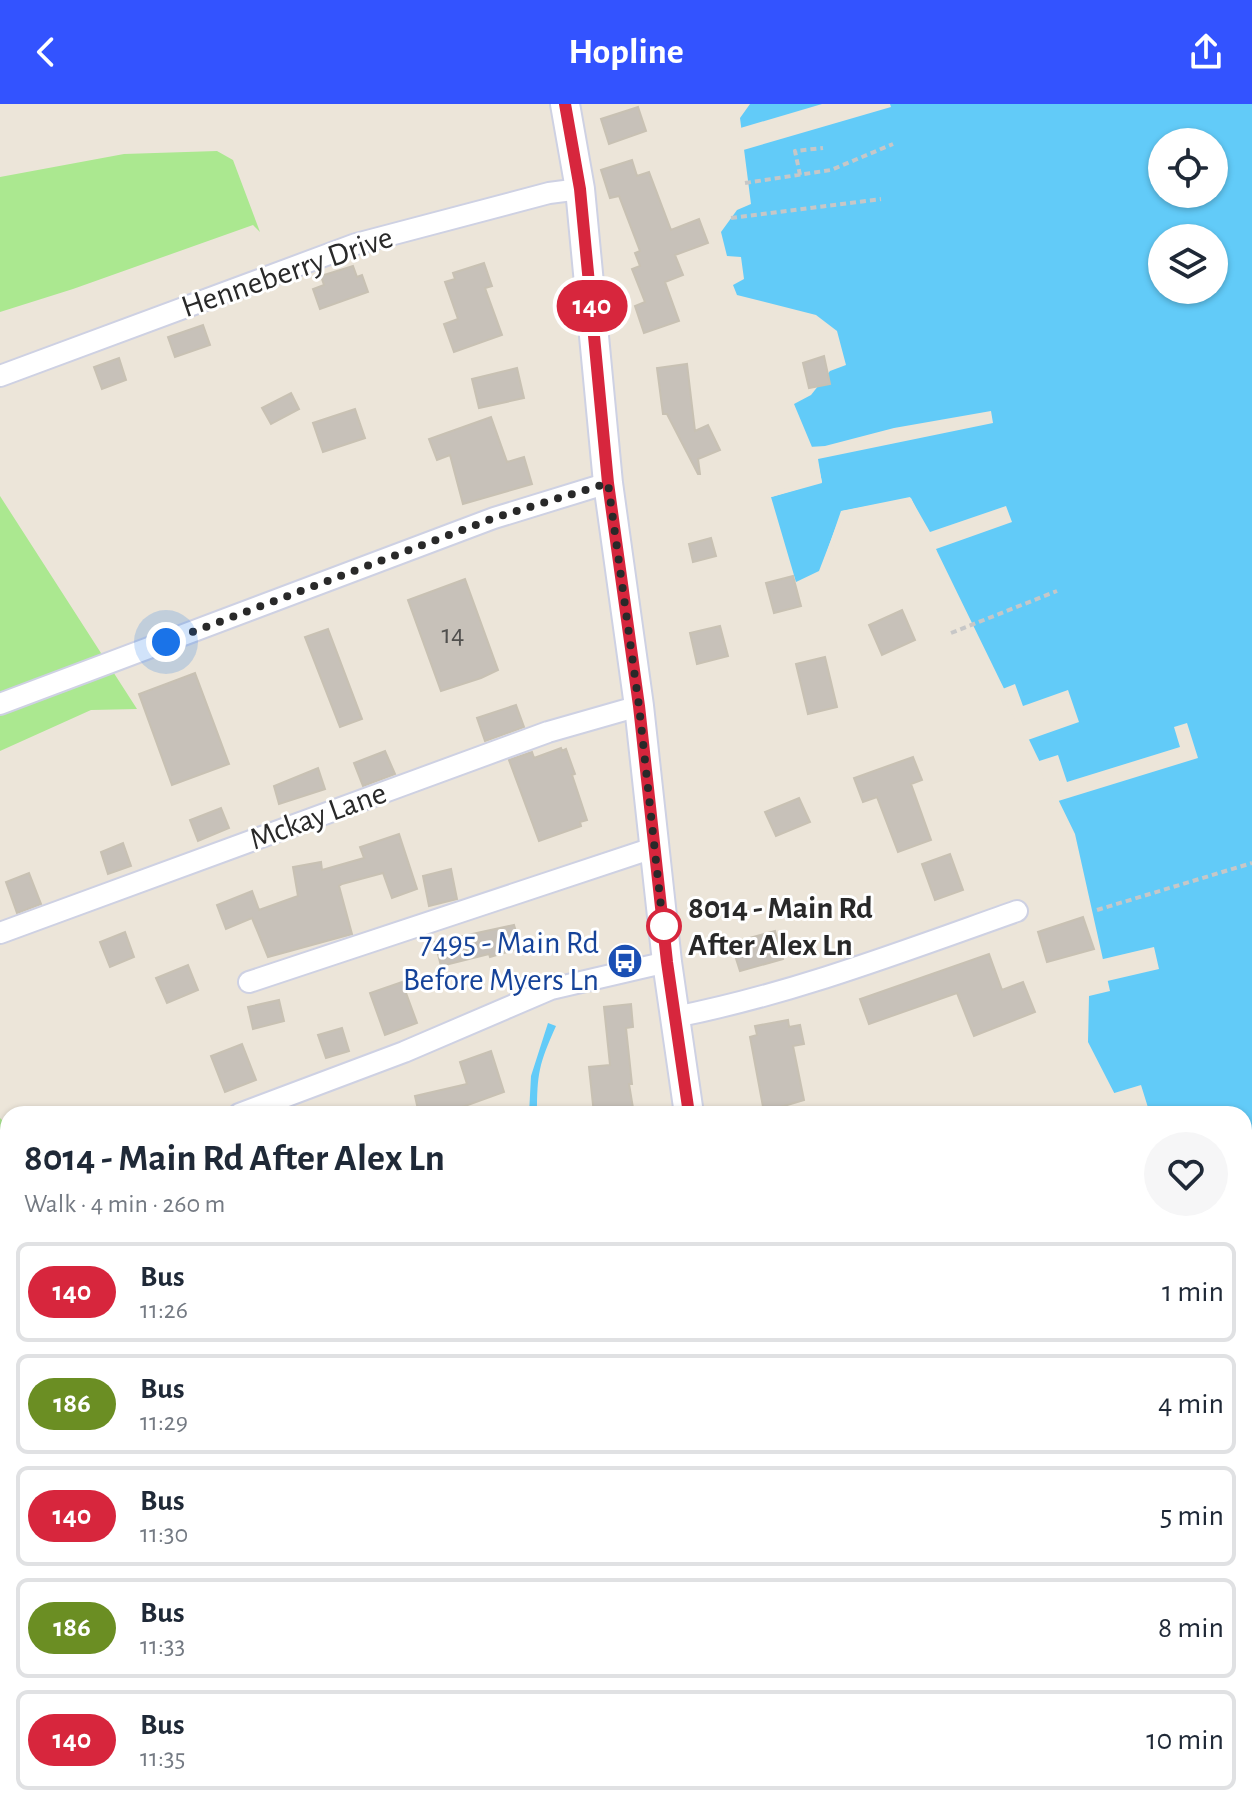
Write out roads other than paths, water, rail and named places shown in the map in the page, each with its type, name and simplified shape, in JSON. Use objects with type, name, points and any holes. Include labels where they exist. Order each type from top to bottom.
[{"type":"main road","points":[[565,104],[580,189],[608,483],[639,706],[667,962],[688,1106]]},
{"type":"street","name":"Henneberry Drive","points":[[0,376],[356,244],[549,193],[580,189]]},
{"type":"street","points":[[0,704],[494,518],[608,483]]},
{"type":"street","name":"Mckay Lane","points":[[0,933],[548,732],[639,706]]},
{"type":"street","points":[[249,982],[656,847]]},
{"type":"street","points":[[675,1017],[753,1000],[868,964],[1017,911]]},
{"type":"street","points":[[260,1106],[404,1052],[551,989],[667,962]]},
{"type":"water","points":[[750,104],[1252,104],[1252,1106],[1121,1106],[1088,1042],[1089,996],[1110,991],[1075,834],[911,498],[842,511],[819,571],[796,582],[771,497],[822,482],[817,459],[794,404],[811,395],[830,371],[846,365],[837,331],[816,315],[737,295],[733,285],[744,279],[741,257],[727,256],[721,232],[737,210],[751,204],[740,118]]},
{"type":"water","points":[[548,1023],[556,1026],[540,1069],[537,1106],[529,1106],[531,1076]]},
{"type":"place","name":"8014 - Main Rd After Alex Ln","points":[[664,926]]},
{"type":"place","name":"7495 - Main Rd Before Myers Ln","points":[[625,961]]}]
